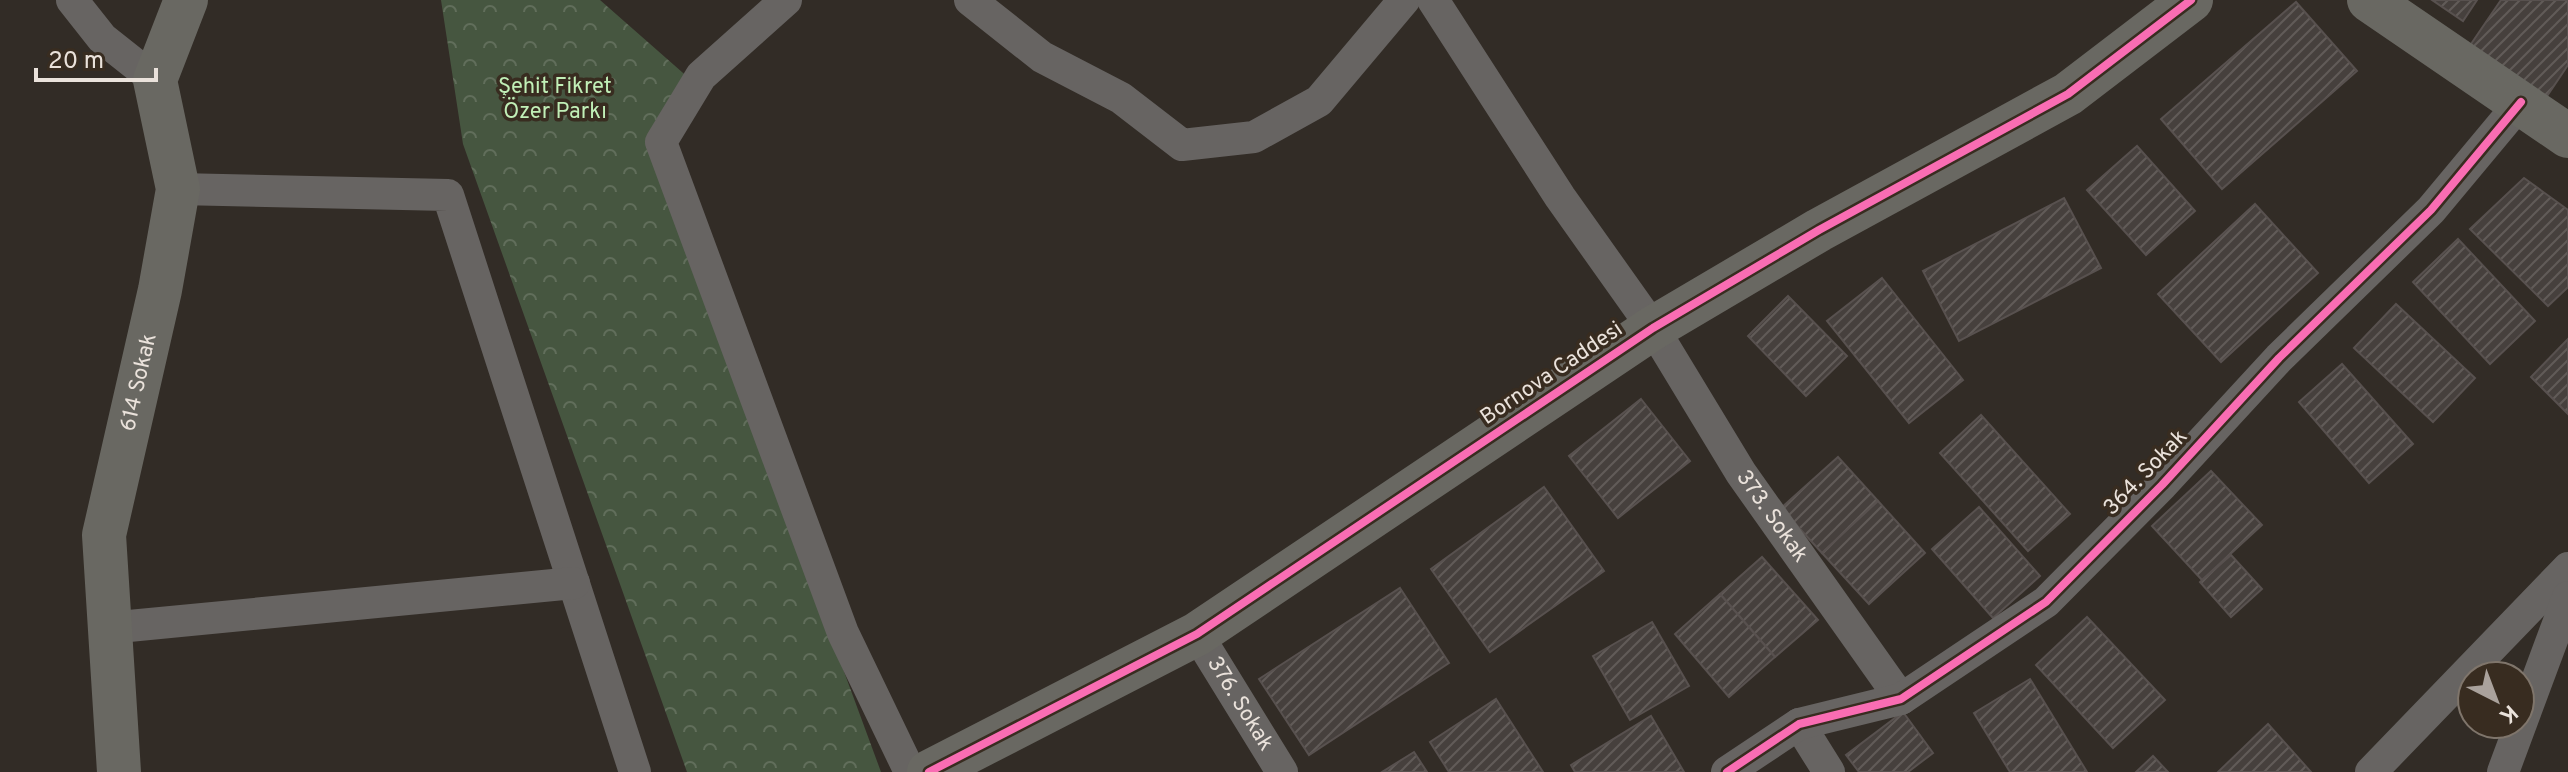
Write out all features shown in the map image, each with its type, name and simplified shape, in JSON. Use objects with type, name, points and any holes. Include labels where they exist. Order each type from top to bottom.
[{"type":"street","points":[[72,0],[102,38],[155,80],[186,0]]},
{"type":"street","points":[[786,0],[701,76],[661,142],[843,633],[910,772]]},
{"type":"street","points":[[970,0],[1042,57],[1121,98],[1182,145],[1254,137],[1319,101],[1404,0]]},
{"type":"street","name":"373. Sokak","points":[[1433,0],[1560,197],[1653,328],[1741,473],[1901,699]]},
{"type":"street","name":"Bornova Caddesi","points":[[929,772],[1197,634],[1653,328],[1819,230],[2068,94],[2191,0]]},
{"type":"street","points":[[2369,0],[2568,136]]},
{"type":"street","name":"614 Sokak","points":[[119,772],[104,535],[160,290],[178,189],[155,80]]},
{"type":"street","name":"364. Sokak","points":[[1727,772],[1799,724],[1901,699],[2046,602],[2162,485],[2279,358],[2431,210],[2521,102]]},
{"type":"street","points":[[178,189],[448,195],[635,772]]},
{"type":"street","points":[[2371,772],[2568,568]]},
{"type":"street","points":[[108,628],[574,583]]},
{"type":"street","points":[[2503,772],[2568,597]]},
{"type":"street","name":"376. Sokak","points":[[1197,634],[1282,772]]},
{"type":"street","points":[[1799,724],[1829,772]]},
{"type":"green space","name":"Şehit Fikret Özer Parkı","points":[[441,0],[600,0],[699,87],[647,137],[881,772],[687,772],[463,144]]},
{"type":"building","points":[[2432,0],[2477,0],[2463,21]]},
{"type":"building","points":[[2501,0],[2568,0],[2568,65],[2545,99],[2469,47]]},
{"type":"building","points":[[2296,2],[2357,71],[2222,189],[2161,119]]},
{"type":"building","points":[[2137,146],[2195,211],[2146,255],[2087,190]]},
{"type":"building","points":[[2524,178],[2568,210],[2568,287],[2548,306],[2470,229]]},
{"type":"building","points":[[2064,198],[2101,268],[1959,341],[1923,271]]},
{"type":"building","points":[[2255,204],[2318,273],[2221,362],[2158,294]]},
{"type":"building","points":[[2458,239],[2535,321],[2490,364],[2413,282]]},
{"type":"building","points":[[1882,278],[1963,380],[1909,423],[1827,321]]},
{"type":"building","points":[[1788,296],[1847,356],[1806,396],[1748,336]]},
{"type":"building","points":[[2396,304],[2475,378],[2433,422],[2354,348]]},
{"type":"building","points":[[2568,339],[2568,414],[2531,377]]},
{"type":"building","points":[[2342,364],[2413,444],[2369,483],[2299,402]]},
{"type":"building","points":[[1641,399],[1690,461],[1618,518],[1569,456]]},
{"type":"building","points":[[1981,415],[2070,514],[2028,551],[1940,453]]},
{"type":"building","points":[[1838,457],[1878,501],[1822,553],[1781,508]]},
{"type":"building","points":[[2211,471],[2262,525],[2202,580],[2152,526]]},
{"type":"building","points":[[1544,487],[1604,571],[1490,652],[1431,569]]},
{"type":"building","points":[[1878,501],[1925,553],[1869,604],[1822,553]]},
{"type":"building","points":[[1979,507],[2040,576],[1993,618],[1932,549]]},
{"type":"building","points":[[2231,555],[2262,589],[2231,617],[2200,582]]},
{"type":"building","points":[[1762,557],[1818,620],[1775,657],[1720,594]]},
{"type":"building","points":[[1400,588],[1449,663],[1309,755],[1259,679]]},
{"type":"building","points":[[1720,594],[1775,657],[1729,697],[1675,634]]},
{"type":"building","points":[[2087,617],[2165,700],[2113,748],[2036,665]]},
{"type":"building","points":[[1652,622],[1689,686],[1630,720],[1593,656]]},
{"type":"building","points":[[2030,679],[2087,772],[2010,772],[1974,713]]},
{"type":"building","points":[[1496,699],[1543,772],[1449,772],[1430,742]]},
{"type":"building","points":[[1903,712],[1933,753],[1908,772],[1859,772],[1846,755]]},
{"type":"building","points":[[1651,716],[1684,772],[1575,772],[1571,765]]},
{"type":"building","points":[[2268,724],[2311,772],[2218,772]]},
{"type":"building","points":[[1414,752],[1427,772],[1382,772]]},
{"type":"building","points":[[2153,756],[2168,772],[2136,772]]},
{"type":"cycle path","points":[[929,772],[1197,634],[1653,328],[1819,230],[2068,94],[2191,0]]},
{"type":"cycle path","points":[[1727,772],[1799,724],[1901,699],[2046,602],[2162,485],[2279,358],[2431,210],[2521,102]]}]
